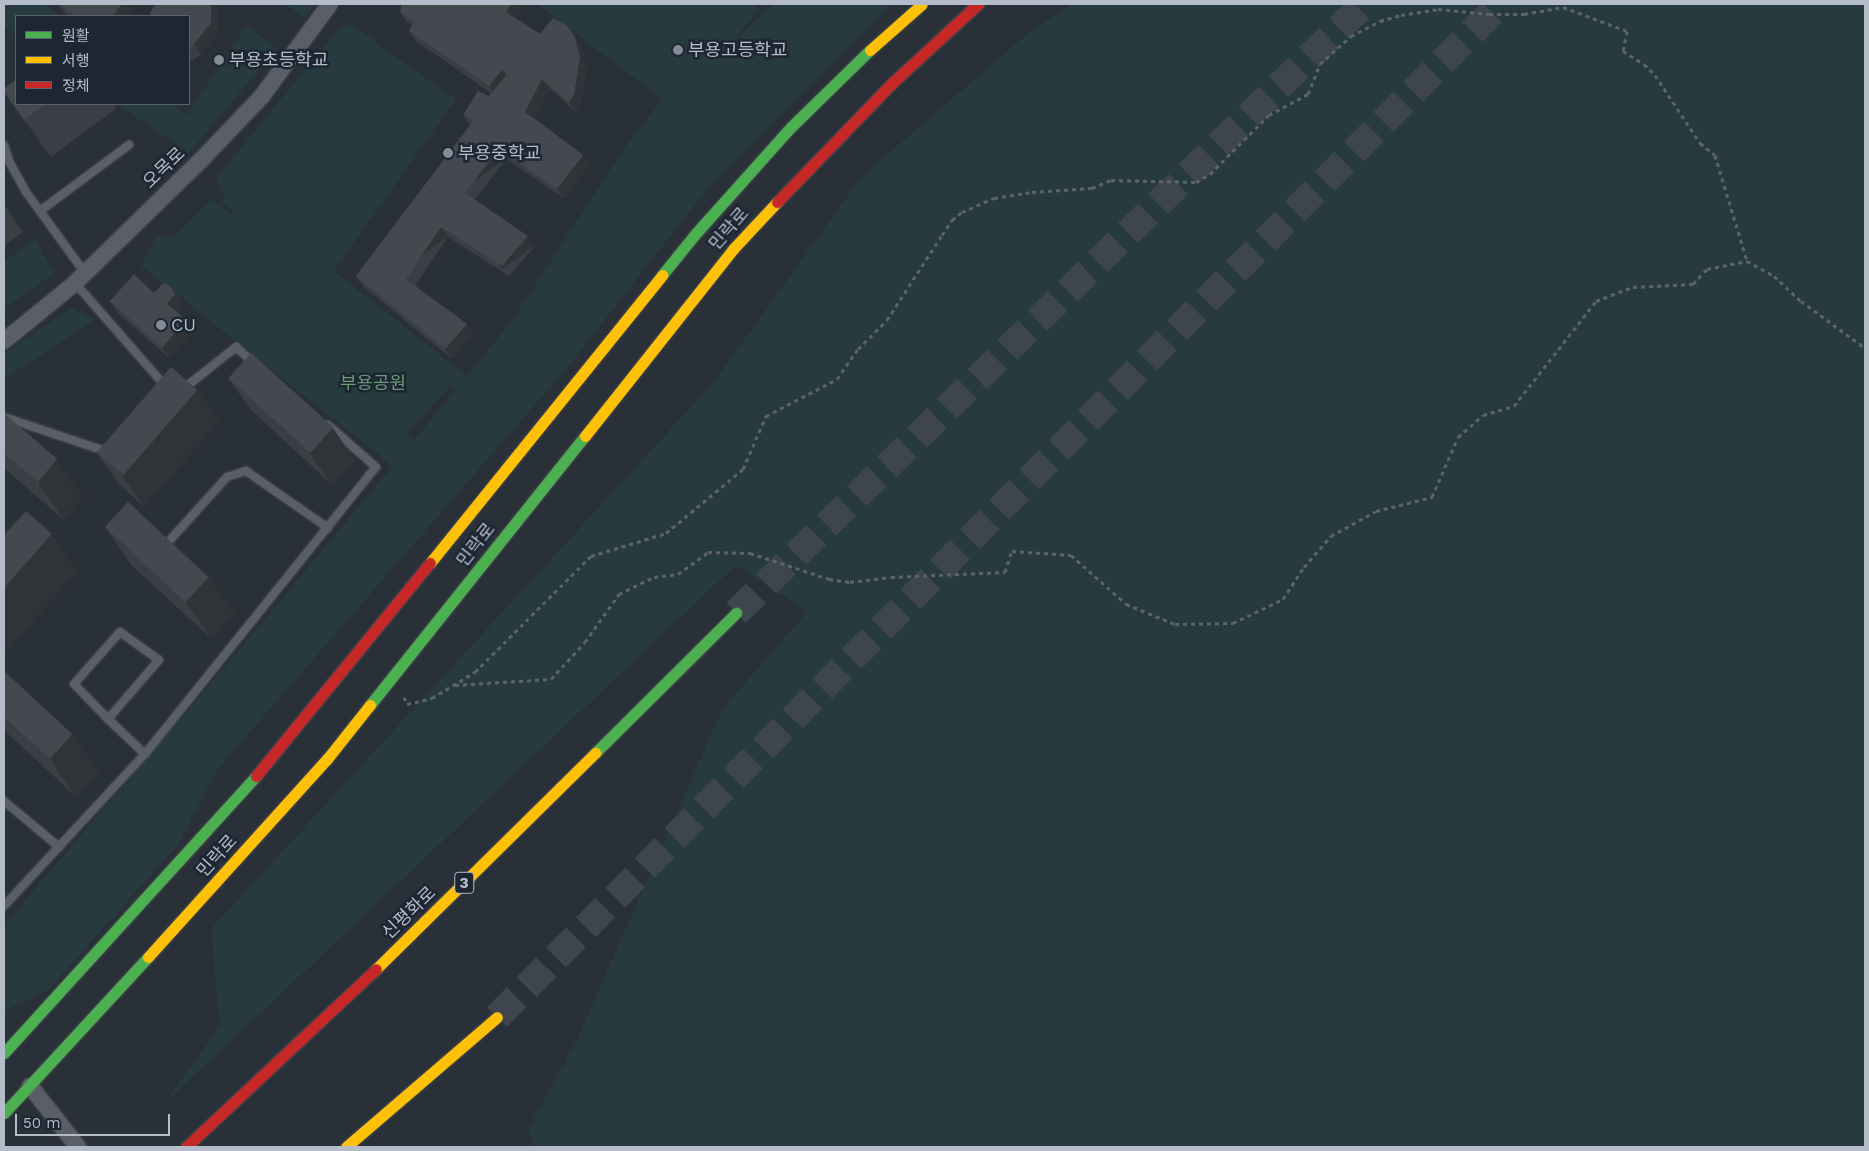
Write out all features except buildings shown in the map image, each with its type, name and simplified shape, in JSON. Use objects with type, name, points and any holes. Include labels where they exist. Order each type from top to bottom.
[{"type":"main road","points":[[890,31],[910,4]]},
{"type":"main road","name":"민락로","points":[[4,1053],[193,848],[267,764],[697,232],[791,127],[890,31],[922,4]]},
{"type":"main road","name":"민락로","points":[[4,1113],[321,766],[395,676],[734,248],[814,161],[885,90],[978,4]]},
{"type":"main road","name":"신평화로","points":[[186,1147],[405,942],[736,613]]},
{"type":"main road","points":[[346,1147],[497,1017]]},
{"type":"street","name":"오목로","points":[[4,341],[80,278],[204,157],[262,96],[330,4]]},
{"type":"street","points":[[30,1086],[78,1147]]},
{"type":"lane","points":[[40,211],[129,145]]},
{"type":"lane","points":[[4,146],[7,165],[40,211],[80,278],[173,396],[236,347],[258,366]]},
{"type":"lane","points":[[4,906],[145,754],[376,467],[317,416]]},
{"type":"lane","points":[[4,417],[118,455]]},
{"type":"lane","points":[[172,539],[227,477],[246,471],[328,528]]},
{"type":"lane","points":[[108,719],[159,660],[120,632],[74,684],[108,719],[145,754]]},
{"type":"lane","points":[[4,800],[59,847]]},
{"type":"lane","points":[[4,891],[11,898]]},
{"type":"path","points":[[395,676],[407,704],[432,698],[475,672],[591,556],[666,533],[743,469],[766,416],[837,379],[858,349],[887,320],[942,235],[962,212],[994,198],[1032,192],[1092,188],[1111,180],[1196,182],[1210,174],[1270,114],[1308,94],[1320,64],[1335,49],[1351,36],[1380,21],[1438,10],[1489,14],[1524,14],[1563,7],[1627,31],[1623,51],[1644,64],[1655,75],[1700,143],[1715,155],[1747,261]]},
{"type":"path","points":[[453,685],[552,679],[585,642],[619,594],[654,576],[678,574],[708,552],[750,552],[829,579],[850,582],[900,577],[1005,572],[1012,551],[1071,555],[1126,604],[1175,624],[1233,622],[1283,599],[1304,567],[1331,536],[1376,511],[1432,497],[1458,437],[1483,415],[1514,406],[1596,301],[1633,287],[1693,284],[1707,269],[1747,261],[1774,276],[1801,301],[1865,348]]},
{"type":"green space","points":[[4,4],[44,4],[59,15],[15,15],[15,34],[4,26]]},
{"type":"green space","points":[[286,4],[315,4],[305,19]]},
{"type":"green space","name":"부용공원","points":[[537,4],[752,4],[759,9],[733,41],[774,4],[893,4],[704,193],[568,367],[217,770],[177,846],[48,990],[12,1007],[4,1017],[4,925],[214,680],[393,466],[141,266],[158,234],[172,239],[211,199],[235,217],[231,209],[221,201],[225,196],[216,178],[340,28],[343,29],[348,23],[366,35],[375,38],[373,41],[456,99],[334,271],[467,376],[511,322],[628,143],[662,99]],"holes":[[[450,386],[455,390],[414,441],[407,434]]]},
{"type":"green space","points":[[1072,4],[1865,4],[1865,1147],[533,1147],[528,1129],[576,1042],[723,708],[807,612],[736,565],[162,1106],[220,1026],[211,929],[713,383],[862,176],[1033,29]]},
{"type":"green space","points":[[247,25],[276,49],[189,153],[118,105],[173,105],[187,115]]},
{"type":"green space","points":[[35,239],[54,274],[4,308],[4,262]]},
{"type":"green space","points":[[72,308],[95,320],[4,379],[4,353]]},
{"type":"tunnel","points":[[736,613],[1364,4]]},
{"type":"tunnel","points":[[497,1017],[1500,4]]},
{"type":"traffic: fast","points":[[662,275],[697,232],[791,127],[870,50]]},
{"type":"traffic: fast","points":[[370,705],[585,436]]},
{"type":"traffic: fast","points":[[595,753],[736,613]]},
{"type":"traffic: fast","points":[[4,1053],[256,776]]},
{"type":"traffic: fast","points":[[4,1113],[148,957]]},
{"type":"traffic: slow","points":[[870,50],[922,4]]},
{"type":"traffic: slow","points":[[585,436],[734,248],[777,202]]},
{"type":"traffic: slow","points":[[430,563],[662,275]]},
{"type":"traffic: slow","points":[[148,957],[327,759],[370,705]]},
{"type":"traffic: slow","points":[[376,969],[595,753]]},
{"type":"traffic: slow","points":[[346,1147],[497,1017]]},
{"type":"traffic: jam","points":[[777,202],[892,83],[978,4]]},
{"type":"traffic: jam","points":[[256,776],[430,563]]},
{"type":"traffic: jam","points":[[186,1147],[376,969]]},
{"type":"place","name":"부용고등학교","points":[[678,50]]},
{"type":"place","name":"부용초등학교","points":[[219,60]]},
{"type":"place","name":"부용중학교","points":[[448,153]]},
{"type":"place","name":"CU","points":[[161,325]]}]
